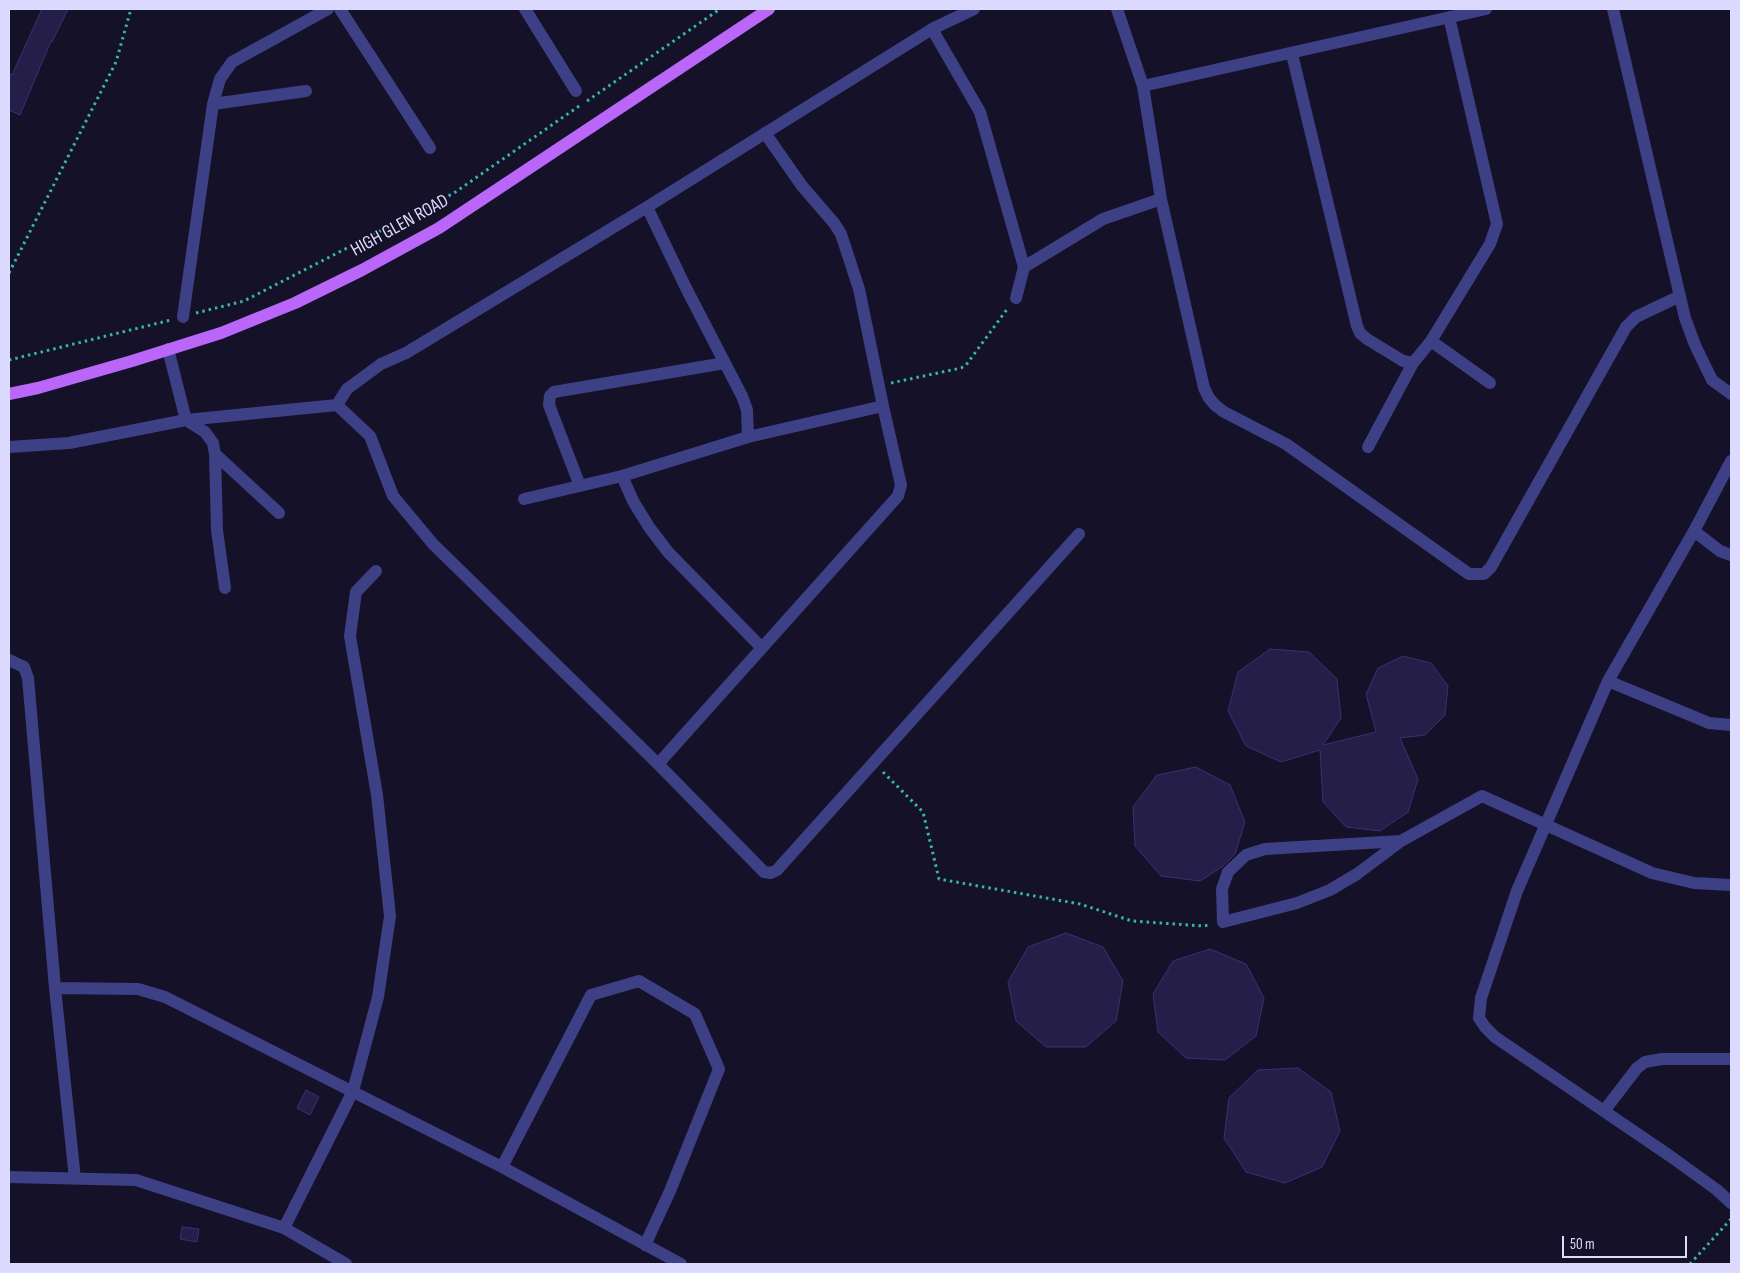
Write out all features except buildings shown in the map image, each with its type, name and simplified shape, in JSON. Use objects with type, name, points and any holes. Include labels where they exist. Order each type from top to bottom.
[{"type":"main road","name":"HIGH GLEN ROAD","points":[[9,394],[38,388],[222,333],[294,303],[362,270],[439,228],[769,9]]},
{"type":"street","points":[[183,317],[213,104],[220,79],[232,62],[328,9]]},
{"type":"street","points":[[340,9],[430,148]]},
{"type":"street","points":[[525,9],[576,91]]},
{"type":"street","points":[[337,406],[347,389],[381,364],[406,353],[647,207],[932,29],[974,9]]},
{"type":"street","points":[[1116,9],[1143,86],[1161,199],[1204,388],[1209,398],[1215,405],[1286,444],[1469,574],[1484,574],[1491,567],[1626,327],[1636,318],[1680,296]]},
{"type":"street","points":[[1143,86],[1486,9]]},
{"type":"street","points":[[1613,9],[1680,296],[1694,345],[1712,380],[1731,394]]},
{"type":"street","points":[[1368,446],[1413,363],[1432,341],[1490,244],[1497,224],[1449,17]]},
{"type":"street","points":[[932,29],[980,112],[1024,267],[1016,298]]},
{"type":"street","points":[[1292,54],[1357,326],[1360,333],[1367,340],[1403,361],[1413,363]]},
{"type":"street","points":[[213,104],[306,91]]},
{"type":"street","points":[[658,764],[898,496],[901,485],[878,386],[859,289],[841,234],[834,223],[802,186],[765,133]]},
{"type":"street","points":[[1024,267],[1104,219],[1161,199]]},
{"type":"street","points":[[647,207],[686,288],[742,396],[747,410],[748,438]]},
{"type":"street","points":[[1432,341],[1490,383]]},
{"type":"street","points":[[168,349],[186,420],[205,432],[213,442],[217,530],[225,588]]},
{"type":"street","points":[[580,486],[549,405],[550,396],[554,392],[725,362]]},
{"type":"street","points":[[9,447],[69,443],[186,420],[337,406],[370,436],[393,496],[433,544],[658,764],[764,872],[771,873],[777,870],[1079,534]]},
{"type":"street","points":[[524,499],[622,476],[748,438],[883,406]]},
{"type":"street","points":[[215,454],[279,513]]},
{"type":"street","points":[[1731,461],[1694,531],[1608,681],[1517,891],[1481,998],[1479,1018],[1495,1037],[1678,1162],[1717,1190],[1731,1203]]},
{"type":"street","points":[[622,476],[633,501],[649,527],[668,552],[762,648]]},
{"type":"street","points":[[1694,531],[1720,550],[1731,555]]},
{"type":"street","points":[[284,1228],[353,1090],[378,997],[390,916],[377,795],[350,636],[356,592],[376,572]]},
{"type":"street","points":[[9,660],[24,667],[28,678],[55,988],[75,1179]]},
{"type":"street","points":[[1608,681],[1709,723],[1731,725]]},
{"type":"street","points":[[1401,841],[1338,846],[1272,848],[1246,855],[1228,872],[1222,888],[1223,922],[1297,903],[1330,890],[1357,874],[1401,841],[1482,796],[1652,873],[1694,883],[1731,885]]},
{"type":"street","points":[[502,1167],[591,995],[639,981],[695,1014],[719,1070],[646,1246]]},
{"type":"street","points":[[55,988],[138,989],[155,993],[353,1090],[502,1167],[681,1264]]},
{"type":"street","points":[[1604,1111],[1637,1068],[1645,1062],[1662,1059],[1731,1059]]},
{"type":"street","points":[[9,1177],[136,1180],[284,1228],[346,1264]]},
{"type":"path","points":[[9,273],[116,62],[131,9]]},
{"type":"path","points":[[9,360],[244,301],[454,194],[720,9]]},
{"type":"path","points":[[878,386],[961,368],[966,365],[1016,298]]},
{"type":"path","points":[[874,762],[923,812],[939,880],[1080,904],[1132,921],[1203,926],[1223,922]]},
{"type":"path","points":[[1690,1264],[1731,1218]]}]
